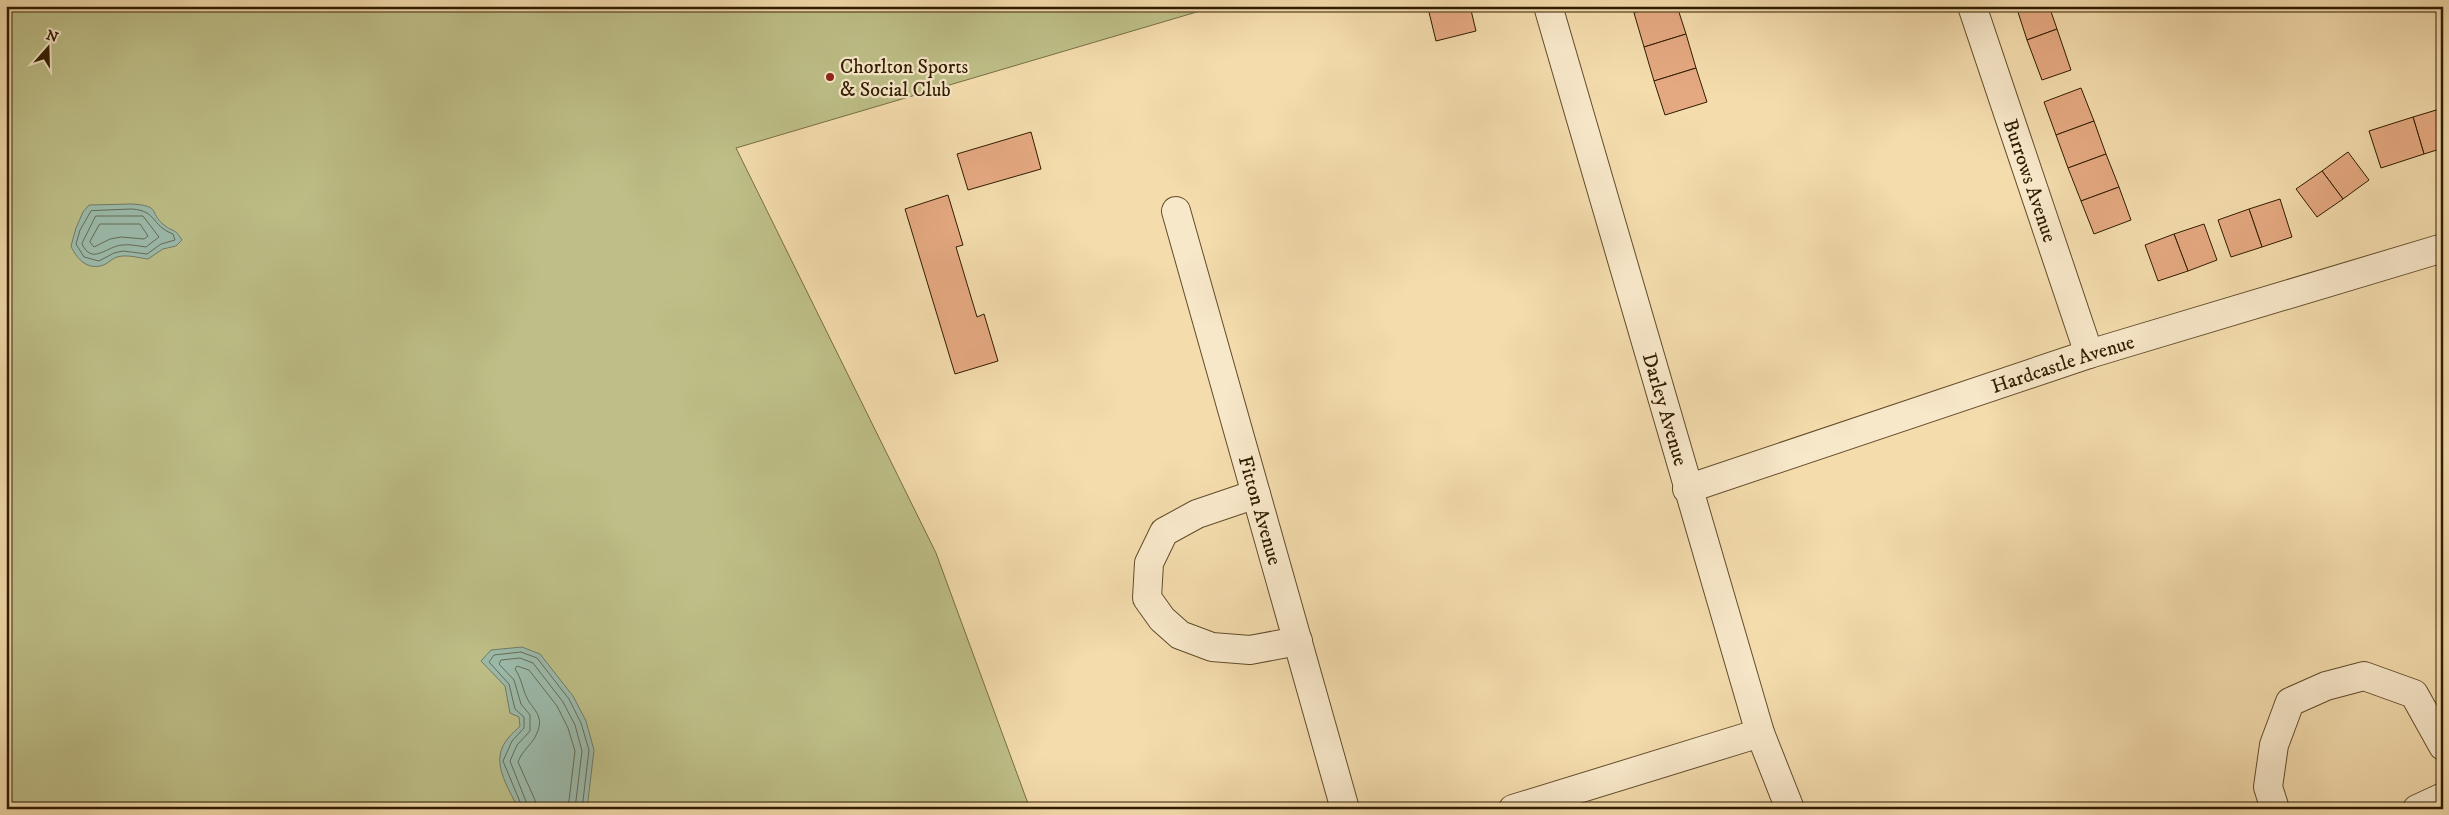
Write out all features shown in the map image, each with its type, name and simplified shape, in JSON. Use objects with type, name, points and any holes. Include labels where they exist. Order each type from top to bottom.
[{"type":"street","name":"Darley Avenue","points":[[1548,6],[1687,489],[1760,733],[1790,809]]},
{"type":"street","name":"Burrows Avenue","points":[[1972,6],[2088,354]]},
{"type":"street","name":"Fitton Avenue","points":[[1176,211],[1345,809]]},
{"type":"street","name":"Hardcastle Avenue","points":[[1687,489],[2088,354],[2443,248]]},
{"type":"street","points":[[1256,494],[1198,514],[1164,532],[1149,563],[1148,598],[1162,619],[1180,635],[1212,647],[1250,650],[1298,641]]},
{"type":"street","points":[[2275,809],[2268,787],[2274,745],[2290,702],[2326,686],[2364,676],[2414,694],[2443,746]]},
{"type":"street","points":[[1513,809],[1760,733]]},
{"type":"street","points":[[2418,809],[2443,797]]},
{"type":"green space","points":[[6,6],[1217,6],[736,148],[936,553],[1030,809],[6,809]]},
{"type":"water","points":[[132,204],[151,208],[156,217],[182,240],[176,246],[163,249],[148,259],[121,256],[102,265],[95,266],[82,262],[71,246],[83,212],[89,205]]},
{"type":"water","points":[[522,647],[540,654],[573,696],[586,721],[594,750],[587,809],[518,809],[505,782],[500,764],[500,755],[509,737],[520,726],[519,717],[510,713],[505,686],[481,661],[491,650]]},
{"type":"building","points":[[1437,6],[1470,6],[1476,31],[1436,41],[1428,8]]},
{"type":"building","points":[[1632,6],[1656,6],[1634,13]]},
{"type":"building","points":[[1656,6],[1677,6],[1686,34],[1644,47],[1634,13]]},
{"type":"building","points":[[2016,6],[2049,6],[2057,29],[2027,40]]},
{"type":"building","points":[[2057,29],[2071,70],[2042,80],[2027,40]]},
{"type":"building","points":[[1686,34],[1696,68],[1654,81],[1644,47]]},
{"type":"building","points":[[1696,68],[1707,102],[1665,115],[1654,81]]},
{"type":"building","points":[[2081,88],[2094,121],[2056,135],[2044,102]]},
{"type":"building","points":[[2443,108],[2443,148],[2424,154],[2413,117]]},
{"type":"building","points":[[2413,117],[2424,154],[2381,168],[2369,131]]},
{"type":"building","points":[[2094,121],[2106,154],[2068,168],[2056,135]]},
{"type":"building","points":[[1031,132],[1041,169],[968,190],[957,154]]},
{"type":"building","points":[[2348,152],[2369,180],[2343,199],[2322,171]]},
{"type":"building","points":[[2106,154],[2119,187],[2081,201],[2068,168]]},
{"type":"building","points":[[2322,171],[2343,199],[2317,217],[2296,189]]},
{"type":"building","points":[[2119,187],[2131,220],[2094,234],[2081,201]]},
{"type":"building","points":[[948,195],[963,245],[956,247],[977,317],[984,314],[998,361],[955,374],[905,209]]},
{"type":"building","points":[[2280,199],[2292,237],[2262,247],[2249,209]]},
{"type":"building","points":[[2249,209],[2262,247],[2231,257],[2218,220]]},
{"type":"building","points":[[2204,224],[2217,260],[2188,271],[2174,234]]},
{"type":"building","points":[[2174,234],[2188,271],[2158,281],[2145,245]]},
{"type":"place","name":"Chorlton Sports & Social Club","points":[[830,77]]}]
